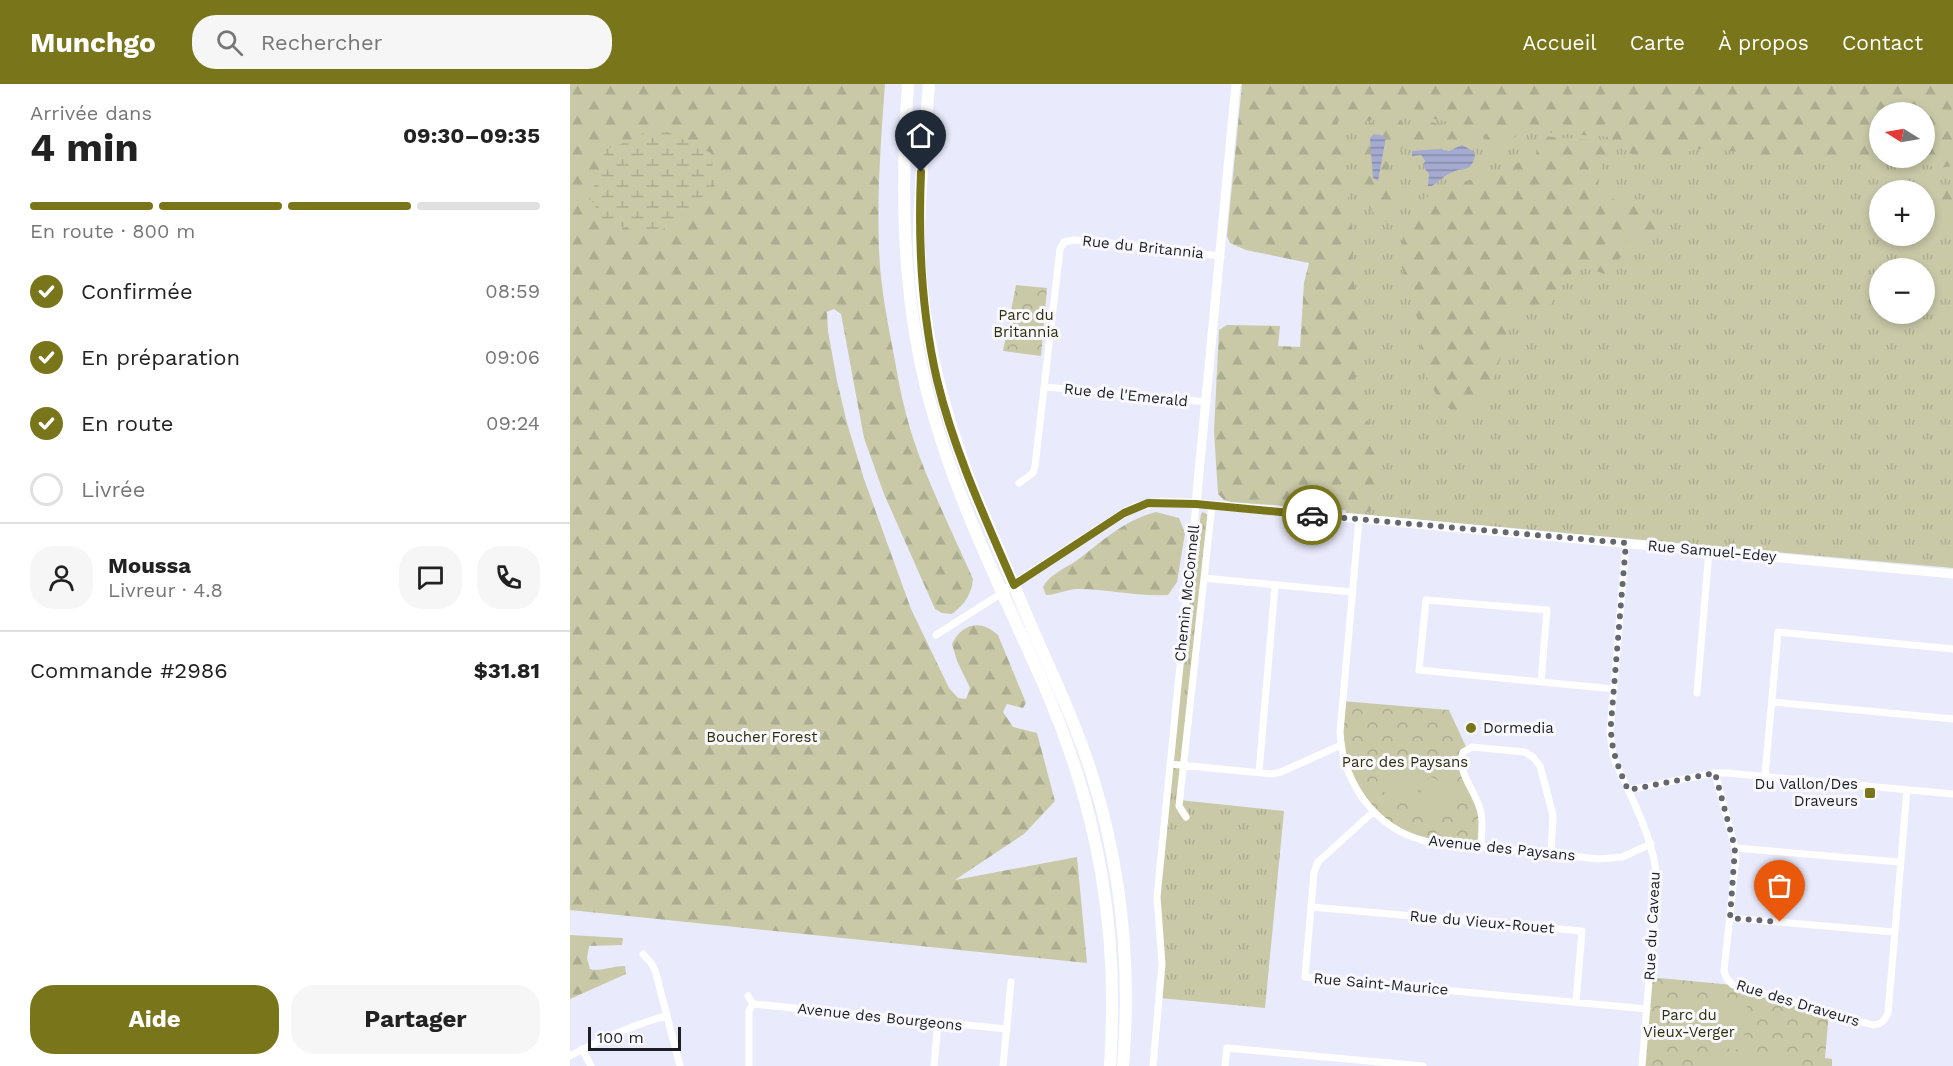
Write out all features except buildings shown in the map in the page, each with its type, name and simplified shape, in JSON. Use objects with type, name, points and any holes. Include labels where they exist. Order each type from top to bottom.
[{"type":"highway","points":[[908,84],[904,220],[907,277],[917,345],[945,454],[1002,593],[1049,698],[1076,770],[1096,842],[1108,914],[1112,964],[1113,1018],[1110,1066]]},
{"type":"highway","points":[[929,84],[921,172],[919,240],[921,284],[929,341],[957,447],[1078,735],[1093,778],[1109,841],[1122,912],[1126,966],[1126,1032],[1123,1066]]},
{"type":"street","name":"Chemin McConnell","points":[[1153,1066],[1162,964],[1157,897],[1207,402],[1236,84]]},
{"type":"street","name":"Rue du Britannia","points":[[1019,483],[1032,473],[1035,466],[1060,249],[1064,242],[1098,241],[1221,256]]},
{"type":"street","name":"Rue de l'Emerald","points":[[1045,387],[1207,402]]},
{"type":"street","name":"Rue Samuel-Edey","points":[[936,635],[1133,508],[1156,502],[1212,505],[1953,574]]},
{"type":"street","points":[[1186,817],[1179,806],[1212,505]]},
{"type":"street","name":"Avenue des Paysans","points":[[1359,519],[1342,701],[1341,745],[1344,761],[1354,786],[1373,812],[1386,823],[1412,837],[1442,844],[1611,858],[1622,857],[1651,844]]},
{"type":"street","name":"Rue du Caveau","points":[[1626,543],[1611,743],[1616,763],[1651,844],[1657,869],[1642,1066]]},
{"type":"street","points":[[1697,693],[1709,551]]},
{"type":"street","points":[[1204,578],[1352,592]]},
{"type":"street","points":[[1259,772],[1275,586]]},
{"type":"street","points":[[1541,682],[1547,610],[1426,600],[1419,670],[1541,682],[1614,689]]},
{"type":"street","points":[[1765,775],[1778,632],[1953,649]]},
{"type":"street","points":[[1772,702],[1953,719]]},
{"type":"street","points":[[1170,764],[1272,774],[1341,745]]},
{"type":"street","points":[[1481,847],[1480,809],[1461,767],[1460,759],[1463,752],[1472,747],[1525,752],[1540,766],[1553,815],[1551,854]]},
{"type":"street","points":[[1628,790],[1715,773],[1765,775],[1953,794]]},
{"type":"street","name":"Rue des Draveurs","points":[[1715,773],[1735,848],[1724,971],[1727,979],[1733,986],[1873,1024],[1884,1021],[1888,1013],[1907,790]]},
{"type":"street","name":"Rue Saint-Maurice","points":[[1373,812],[1318,862],[1314,872],[1305,978],[1647,1009]]},
{"type":"street","points":[[1735,848],[1900,862]]},
{"type":"street","name":"Rue du Vieux-Rouet","points":[[1311,906],[1582,932],[1576,1002]]},
{"type":"street","points":[[1730,918],[1894,932]]},
{"type":"street","points":[[643,954],[655,970],[680,1066]]},
{"type":"street","points":[[1003,1066],[1011,982]]},
{"type":"street","points":[[747,996],[753,1004],[749,1011],[749,1066]]},
{"type":"street","name":"Avenue des Bourgeons","points":[[753,1004],[1007,1029]]},
{"type":"street","points":[[570,1056],[625,1029],[666,1016]]},
{"type":"street","points":[[934,1066],[938,1022]]},
{"type":"street","points":[[1225,1066],[1227,1048],[1423,1066]]},
{"type":"street","points":[[582,1049],[591,1066]]},
{"type":"green space","name":"Boucher Forest","points":[[570,84],[885,84],[879,207],[883,291],[900,388],[911,432],[932,488],[973,579],[967,599],[952,614],[942,613],[935,609],[884,494],[864,438],[841,314],[834,309],[827,312],[837,381],[864,479],[911,609],[949,688],[958,698],[966,699],[970,688],[957,661],[952,644],[956,637],[961,631],[972,626],[979,625],[992,630],[998,635],[1026,703],[1023,708],[1007,704],[1003,712],[1013,727],[1037,733],[1055,801],[1024,834],[955,880],[1077,857],[1087,963],[570,910]]},
{"type":"green space","points":[[1242,84],[1953,84],[1953,166],[1938,168],[1935,167],[1935,102],[1869,102],[1869,158],[1806,161],[1709,148],[1693,150],[1661,160],[1631,154],[1609,137],[1522,128],[1484,130],[1465,128],[1450,122],[1418,116],[1388,114],[1369,121],[1358,122],[1346,116],[1340,116],[1337,124],[1350,188],[1347,204],[1353,238],[1353,278],[1361,319],[1355,371],[1357,404],[1375,433],[1380,456],[1381,473],[1374,505],[1370,512],[1231,502],[1224,500],[1218,494],[1214,431],[1219,330],[1227,325],[1280,326],[1278,346],[1300,347],[1304,283],[1309,263],[1246,250],[1230,243],[1227,236]]},
{"type":"green space","points":[[1353,84],[1953,84],[1953,568],[1346,513],[1348,264],[1332,119]]},
{"type":"green space","points":[[1391,118],[1402,121],[1405,140],[1402,149],[1394,152],[1390,162],[1392,189],[1397,201],[1388,222],[1380,221],[1364,197],[1359,135],[1367,125]]},
{"type":"green space","points":[[1431,122],[1476,134],[1480,139],[1479,143],[1476,145],[1458,142],[1446,145],[1440,141],[1408,147],[1409,124]]},
{"type":"green space","points":[[655,126],[711,153],[715,186],[655,236],[622,227],[607,226],[590,198],[606,149],[627,142]]},
{"type":"green space","points":[[1514,131],[1516,137],[1492,145],[1486,143],[1483,137],[1485,134]]},
{"type":"green space","points":[[1541,136],[1610,143],[1613,148],[1602,161],[1598,185],[1612,198],[1655,214],[1658,230],[1641,231],[1627,239],[1623,255],[1605,274],[1584,268],[1576,270],[1563,283],[1550,304],[1533,309],[1515,310],[1495,376],[1478,404],[1471,410],[1455,412],[1441,403],[1424,372],[1418,321],[1400,262],[1403,235],[1417,204],[1439,189],[1490,174],[1536,155],[1538,139]]},
{"type":"green space","points":[[1953,183],[1953,207],[1948,218],[1940,221],[1935,219],[1935,191]]},
{"type":"green space","name":"Parc du Britannia","points":[[1016,285],[1047,288],[1041,356],[1003,351]]},
{"type":"green space","points":[[1156,512],[1179,518],[1185,533],[1177,582],[1168,595],[1078,589],[1046,595],[1043,587],[1053,575],[1123,526]]},
{"type":"green space","points":[[1203,512],[1208,515],[1179,800],[1284,811],[1265,1008],[1160,998],[1162,964],[1157,916],[1182,643]]},
{"type":"green space","name":"Parc des Paysans","points":[[1342,701],[1449,710],[1467,749],[1460,759],[1480,809],[1481,847],[1412,837],[1373,812],[1344,761]]},
{"type":"green space","points":[[1401,759],[1427,774],[1409,806],[1383,791]]},
{"type":"green space","points":[[1430,776],[1457,791],[1438,824],[1412,808]]},
{"type":"green space","points":[[570,935],[623,938],[622,945],[589,946],[587,958],[590,969],[625,966],[626,974],[570,999]]},
{"type":"green space","name":"Parc du Vieux-Verger","points":[[1649,977],[1733,985],[1829,1012],[1825,1058],[1832,1059],[1832,1066],[1642,1066]]},
{"type":"green space","points":[[1675,999],[1747,1006],[1743,1050],[1670,1042]]},
{"type":"green space","points":[[1708,1053],[1781,1057],[1786,1066],[1706,1066]]},
{"type":"water","points":[[1374,134],[1386,137],[1378,181],[1373,178],[1370,138]]},
{"type":"water","points":[[1462,145],[1473,151],[1475,156],[1471,165],[1450,173],[1432,186],[1428,186],[1429,174],[1423,166],[1425,161],[1421,155],[1412,156],[1412,151],[1438,149],[1449,151]]},
{"type":"way so far","points":[[1312,515],[1626,543],[1610,733],[1616,763],[1628,790],[1715,773],[1735,848],[1730,918],[1780,922]]},
{"type":"place","name":"Dormedia","points":[[1471,728]]},
{"type":"place","name":"Du Vallon/Des Draveurs","points":[[1870,793]]},
{"type":"route","points":[[921,172],[920,274],[929,341],[938,381],[964,466],[1014,585],[1124,513],[1148,503],[1196,504],[1312,515]]}]
